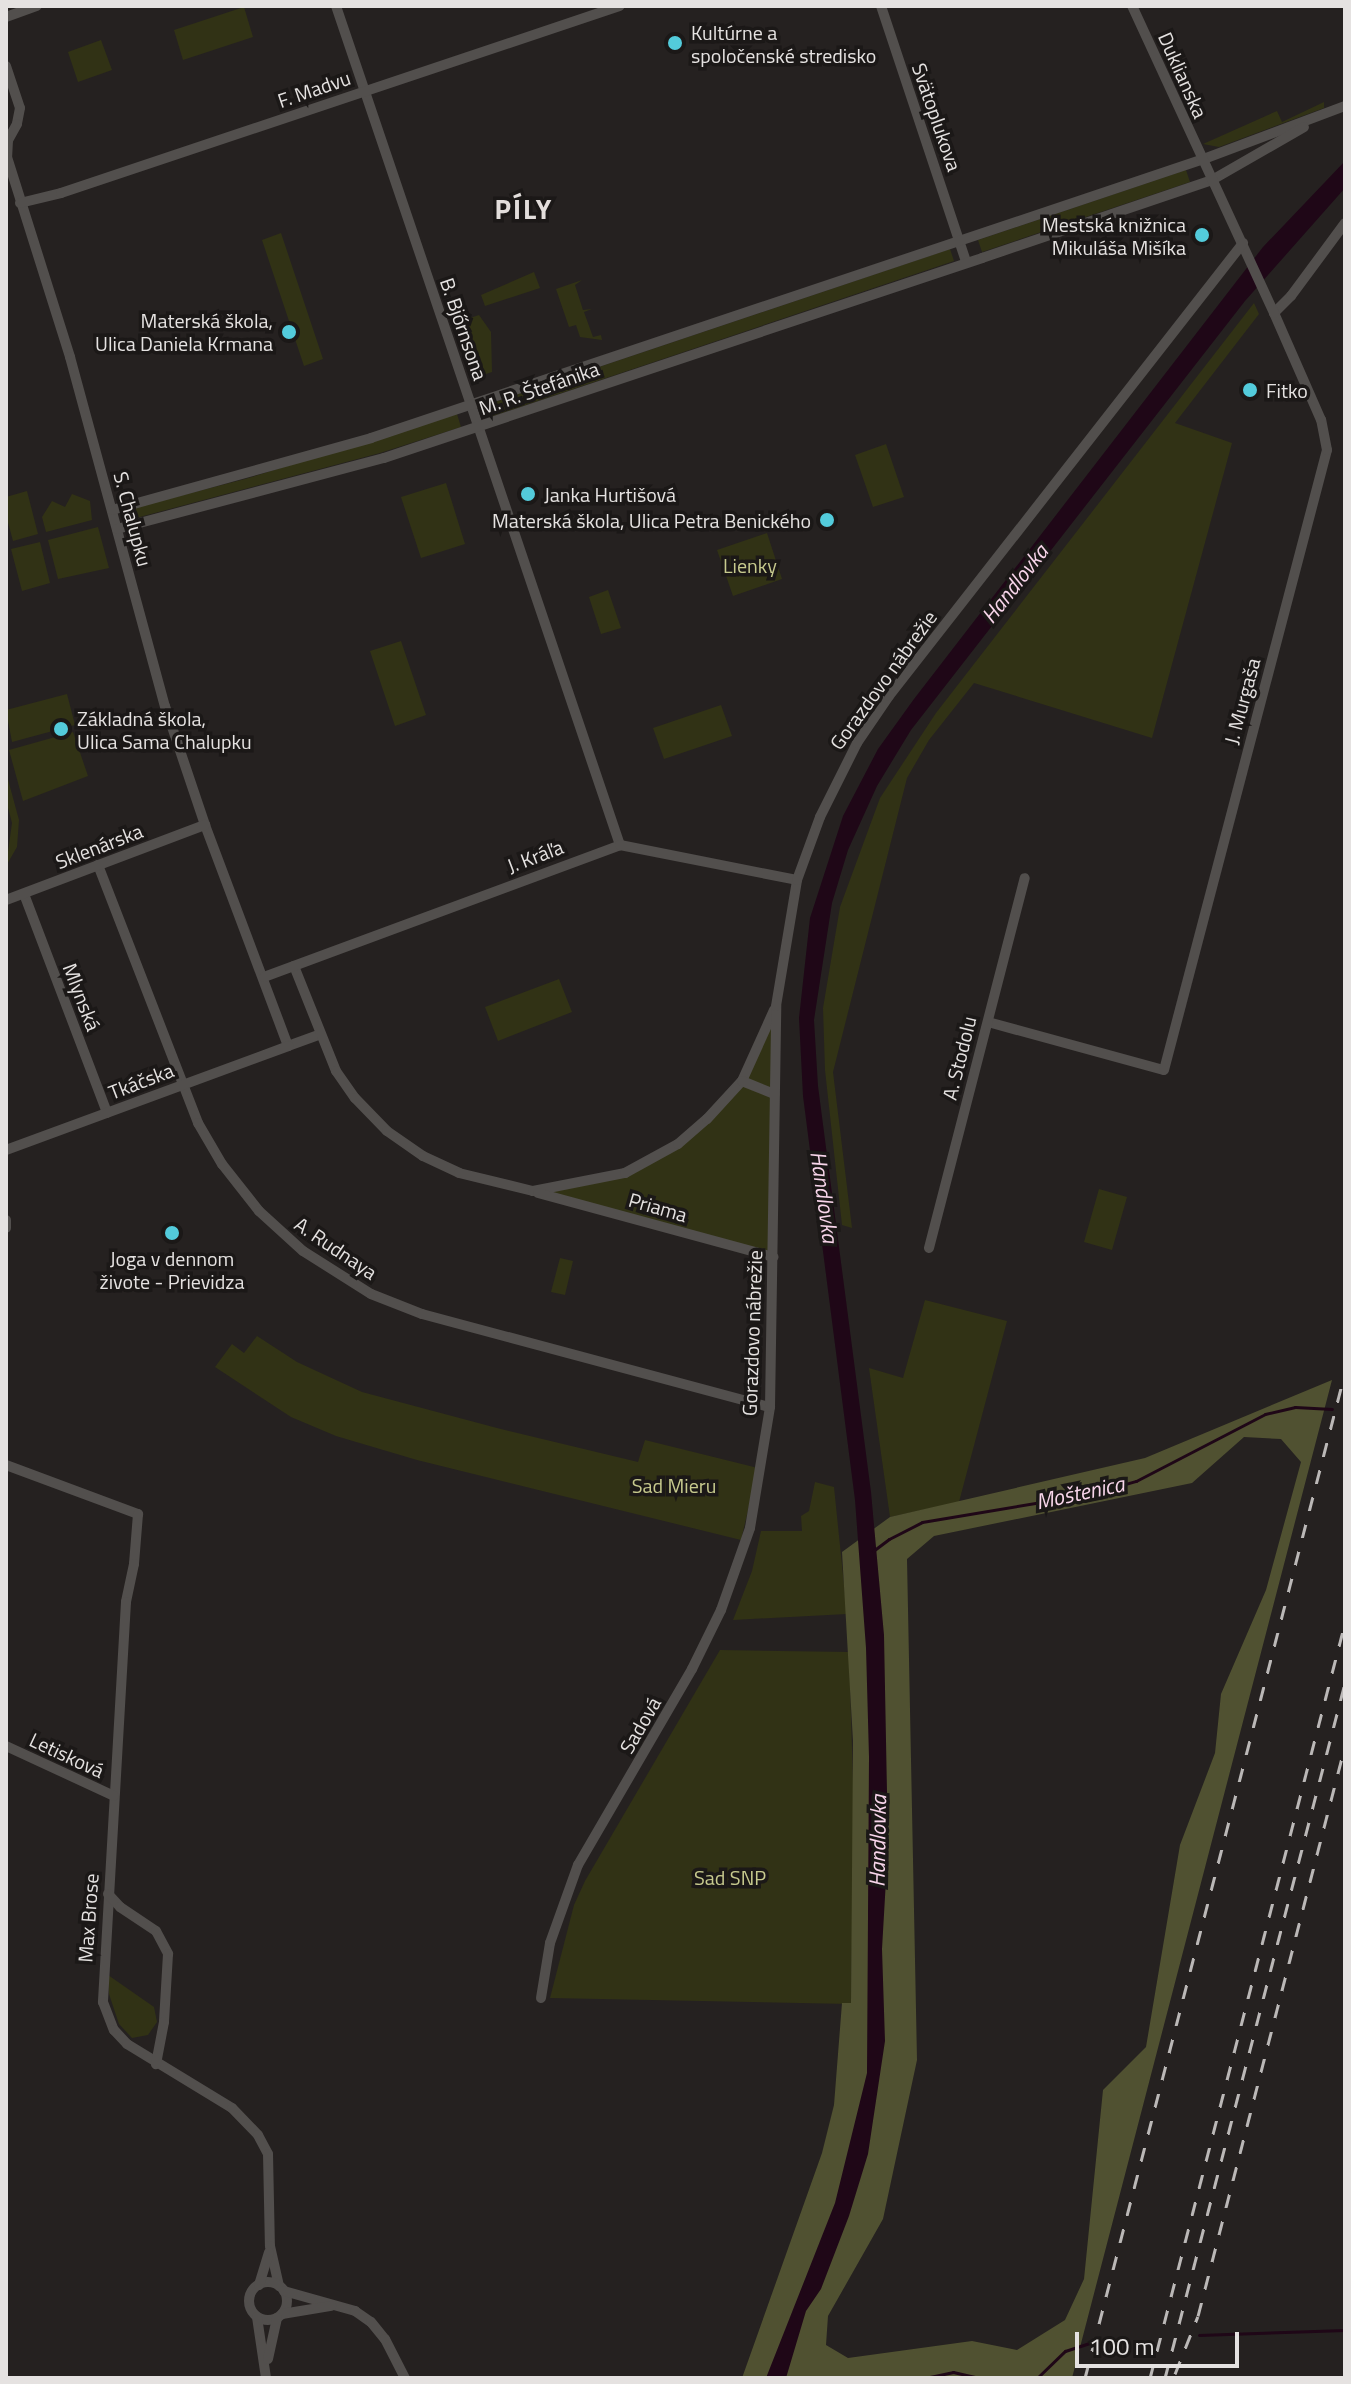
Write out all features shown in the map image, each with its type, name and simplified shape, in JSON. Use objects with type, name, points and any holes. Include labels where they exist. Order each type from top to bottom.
[{"type":"street","points":[[6,17],[37,6]]},
{"type":"street","name":"B. Bjőrnsona","points":[[336,6],[620,845]]},
{"type":"street","name":"F. Madvu","points":[[20,203],[61,193],[620,6]]},
{"type":"street","name":"Svätoplukova","points":[[881,6],[959,240]]},
{"type":"street","name":"Duklianska","points":[[1132,6],[1201,160]]},
{"type":"street","name":"S. Chalupku","points":[[6,66],[20,108],[17,124],[7,140],[7,157],[20,203],[70,357],[165,706],[205,825],[288,1046]]},
{"type":"street","points":[[1330,112],[1345,106]]},
{"type":"street","name":"M. R. Štefánika","points":[[112,510],[371,438],[1201,160],[1330,112]]},
{"type":"street","name":"M. R. Štefánika","points":[[117,529],[377,460],[1212,180],[1330,112]]},
{"type":"street","points":[[1201,160],[1212,180]]},
{"type":"street","name":"J. Murgaša","points":[[988,1022],[1164,1070],[1327,450],[1321,420],[1212,180]]},
{"type":"street","points":[[1274,313],[1291,296],[1345,223]]},
{"type":"street","points":[[959,240],[966,262]]},
{"type":"street","name":"Gorazdovo nábrežie","points":[[762,1466],[770,1407],[776,1006],[797,880],[834,785],[889,696],[1245,248]]},
{"type":"street","name":"Sklenárska","points":[[6,900],[205,825]]},
{"type":"street","points":[[620,845],[797,880]]},
{"type":"street","name":"J. Kráľa","points":[[294,966],[620,845]]},
{"type":"street","name":"A. Rudnaya","points":[[98,865],[181,1085],[222,1164],[259,1211],[303,1251],[371,1294],[449,1322],[770,1407]]},
{"type":"street","name":"A. Stodolu","points":[[929,1248],[1025,878]]},
{"type":"street","name":"Mlynská","points":[[24,894],[107,1113]]},
{"type":"street","points":[[264,977],[294,966],[319,1035],[288,1046]]},
{"type":"street","points":[[533,1191],[600,1181],[646,1163],[697,1128],[742,1081],[776,1006]]},
{"type":"street","name":"Priama","points":[[319,1035],[347,1087],[387,1131],[423,1156],[459,1173],[773,1257]]},
{"type":"street","name":"Tkáčska","points":[[6,1150],[288,1046]]},
{"type":"street","points":[[742,1081],[775,1094]]},
{"type":"street","name":"Max Brose","points":[[6,1465],[138,1514],[134,1564],[126,1602],[103,2002],[114,2030],[127,2044],[232,2108],[258,2135],[268,2154],[271,2178],[270,2246],[259,2285],[249,2298],[257,2317],[266,2378]]},
{"type":"street","name":"Sadová","points":[[541,1998],[550,1943],[578,1865],[655,1737],[721,1610],[743,1554],[762,1466]]},
{"type":"street","name":"Letisková","points":[[6,1746],[114,1796]]},
{"type":"street","points":[[108,1894],[120,1907],[156,1931],[168,1954],[164,2022],[156,2064]]},
{"type":"street","name":"Max Brose","points":[[266,2365],[279,2316],[287,2304],[270,2246]]},
{"type":"street","points":[[259,2285],[269,2283],[337,2306],[371,2322],[385,2339],[405,2378]]},
{"type":"street","points":[[257,2317],[337,2306]]},
{"type":"green space","points":[[244,7],[253,37],[183,60],[174,30]]},
{"type":"green space","points":[[101,40],[112,70],[78,82],[68,52]]},
{"type":"green space","points":[[1324,102],[1324,108],[1219,147],[1203,144],[1277,111],[1282,122]]},
{"type":"green space","points":[[1186,170],[1190,182],[982,252],[978,240]]},
{"type":"green space","points":[[281,233],[323,359],[304,366],[262,240]]},
{"type":"green space","points":[[950,249],[954,261],[490,417],[486,405]]},
{"type":"green space","points":[[534,272],[540,288],[485,306],[481,295]]},
{"type":"green space","points":[[582,280],[575,285],[583,310],[592,309],[584,312],[593,337],[601,335],[602,340],[580,337],[576,325],[569,327],[556,289]]},
{"type":"green space","points":[[1254,303],[1259,314],[1175,423],[1232,443],[1152,738],[974,683],[929,740],[907,778],[833,1072],[852,1228],[842,1225],[825,1070],[823,1008],[840,907],[880,798],[936,713]]},
{"type":"green space","points":[[479,315],[491,332],[492,372],[474,378],[455,323]]},
{"type":"green space","points":[[457,414],[461,427],[380,453],[136,518],[133,508],[245,479]]},
{"type":"green space","points":[[886,444],[904,497],[873,507],[855,455]]},
{"type":"green space","points":[[446,483],[465,544],[421,558],[401,497]]},
{"type":"green space","points":[[27,491],[38,534],[13,541],[6,515],[6,497]]},
{"type":"green space","points":[[72,494],[90,501],[92,520],[46,532],[42,517],[52,501],[65,507]]},
{"type":"green space","points":[[98,527],[109,568],[58,579],[48,540]]},
{"type":"green space","name":"Lienky","points":[[767,533],[782,579],[733,596],[717,550]]},
{"type":"green space","points":[[40,542],[50,583],[22,591],[11,549]]},
{"type":"green space","points":[[608,590],[621,628],[601,634],[589,597]]},
{"type":"green space","points":[[401,641],[426,715],[395,726],[370,651]]},
{"type":"green space","points":[[67,694],[75,725],[12,742],[6,710]]},
{"type":"green space","points":[[721,705],[732,736],[664,759],[653,728]]},
{"type":"green space","points":[[73,732],[88,776],[23,801],[9,750]]},
{"type":"green space","points":[[6,772],[19,820],[17,847],[6,866],[12,823],[6,800]]},
{"type":"green space","points":[[559,979],[572,1012],[498,1041],[485,1007]]},
{"type":"green space","points":[[777,1004],[772,1257],[543,1191],[600,1178],[648,1161],[679,1144],[742,1083]]},
{"type":"green space","points":[[1099,1189],[1127,1197],[1112,1250],[1084,1242]]},
{"type":"green space","points":[[560,1258],[573,1261],[565,1295],[551,1292]]},
{"type":"green space","points":[[925,1300],[1007,1321],[959,1502],[890,1517],[869,1368],[903,1378]]},
{"type":"green space","name":"Sad Mieru","points":[[257,1336],[297,1362],[362,1392],[497,1428],[638,1462],[645,1440],[758,1468],[741,1540],[417,1460],[336,1436],[291,1417],[215,1367],[232,1344],[244,1353]]},
{"type":"green space","points":[[1332,1380],[1072,2378],[742,2378],[822,2153],[834,2105],[842,2003],[851,2003],[853,1741],[842,1552],[890,1517],[1145,1458]],"holes":[[[1244,1437],[1281,1439],[1301,1462],[1266,1590],[1221,1694],[1215,1753],[1180,1845],[1146,2047],[1103,2090],[1084,2279],[1065,2320],[1017,2350],[972,2341],[848,2358],[826,2345],[828,2316],[883,2219],[917,2060],[907,1559],[934,1536],[1192,1483]]]},
{"type":"green space","points":[[815,1482],[834,1487],[847,1614],[733,1620],[752,1571],[761,1531],[802,1531],[801,1516],[809,1511]]},
{"type":"green space","name":"Sad SNP","points":[[720,1650],[849,1652],[854,1815],[851,2004],[550,1998],[574,1905],[585,1881]]},
{"type":"green space","points":[[108,1975],[154,2007],[157,2022],[148,2035],[132,2038],[119,2024],[109,1994]]},
{"type":"water","name":"Handlovka","points":[[1345,161],[1345,188],[1245,301],[911,730],[877,786],[848,850],[832,903],[814,1020],[818,1086],[871,1492],[884,1635],[888,1845],[882,1949],[885,2041],[868,2154],[849,2216],[821,2289],[806,2311],[786,2378],[766,2378],[835,2203],[867,2073],[869,1757],[866,1648],[855,1500],[803,1096],[799,1018],[810,918],[843,816],[878,749],[1263,247]]},
{"type":"waterway","name":"Moštenica","points":[[873,1551],[922,1522],[1090,1494],[1136,1481],[1265,1414],[1295,1407],[1332,1409]]},
{"type":"waterway","points":[[1199,2335],[1345,2330]]},
{"type":"waterway","points":[[1037,2378],[1065,2351],[1089,2343]]},
{"type":"waterway","points":[[925,2378],[953,2372],[980,2378]]},
{"type":"railway","points":[[1085,2378],[1345,1373]]},
{"type":"railway","points":[[1150,2378],[1345,1623]]},
{"type":"railway","points":[[1165,2378],[1345,1683]]},
{"type":"railway","points":[[1175,2374],[1198,2316],[1345,1746]]},
{"type":"place","name":"Kultúrne a spoločenské stredisko","points":[[675,43]]},
{"type":"place","name":"Mestská knižnica Mikuláša Mišíka","points":[[1202,235]]},
{"type":"place","name":"Materská škola, Ulica Daniela Krmana","points":[[289,332]]},
{"type":"place","name":"Fitko","points":[[1250,390]]},
{"type":"place","name":"Janka Hurtišová","points":[[528,494]]},
{"type":"place","name":"Materská škola, Ulica Petra Benického","points":[[827,520]]},
{"type":"place","name":"Základná škola, Ulica Sama Chalupku","points":[[61,729]]},
{"type":"place","name":"Joga v dennom živote - Prievidza","points":[[172,1233]]},
{"type":"district","name":"PÍLY","points":[[524,209]]}]
